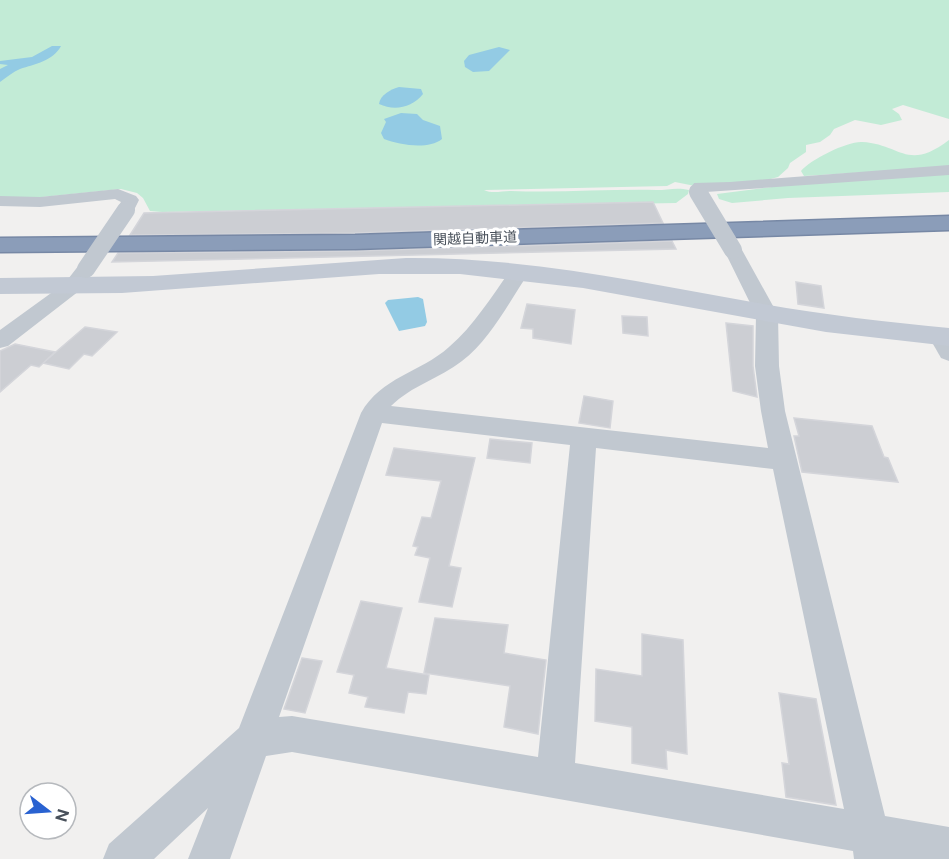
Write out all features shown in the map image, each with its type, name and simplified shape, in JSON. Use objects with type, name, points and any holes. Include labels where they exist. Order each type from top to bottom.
[{"type":"highway","name":"関越自動車道","points":[[0,226],[523,220],[949,206]]},
{"type":"highway","name":"関越自動車道","points":[[0,245],[343,242],[949,223]]},
{"type":"street","points":[[873,846],[773,411],[767,366],[767,315],[733,250],[698,192],[700,187],[730,187],[949,170]]},
{"type":"street","points":[[0,201],[40,202],[118,195],[130,200],[126,210],[79,278],[0,341]]},
{"type":"street","points":[[0,286],[79,278],[181,282],[327,270],[456,266],[581,279],[767,315],[946,342]]},
{"type":"street","points":[[209,859],[377,404],[390,393],[444,362],[462,348],[520,271]]},
{"type":"street","points":[[373,413],[784,460]]},
{"type":"street","points":[[555,778],[584,436]]},
{"type":"street","points":[[124,859],[254,739],[291,734],[555,778],[873,846],[949,847]]},
{"type":"green space","points":[[0,0],[949,0],[949,119],[903,105],[892,109],[899,114],[902,120],[881,125],[855,120],[834,129],[820,142],[806,145],[806,152],[790,163],[778,177],[759,182],[695,186],[675,182],[667,186],[484,190],[547,192],[689,190],[688,194],[676,203],[162,212],[150,211],[143,198],[137,193],[121,189],[32,198],[0,197]]},
{"type":"green space","points":[[949,140],[949,167],[804,176],[801,171],[821,156],[856,142],[875,144],[913,155],[935,149]]},
{"type":"green space","points":[[949,171],[949,192],[788,198],[732,203],[719,199],[717,194],[779,186]]},
{"type":"water","points":[[52,46],[61,46],[48,59],[17,70],[0,82],[0,69],[8,65],[0,64],[0,61],[32,57]]},
{"type":"water","points":[[499,47],[510,50],[489,71],[473,72],[465,67],[464,61],[469,55]]},
{"type":"water","points":[[399,87],[421,89],[423,94],[419,99],[402,107],[379,104],[386,93]]},
{"type":"water","points":[[401,113],[417,114],[423,120],[440,126],[442,139],[429,144],[406,145],[384,139],[381,133],[386,122],[384,119]]},
{"type":"water","points":[[418,297],[423,299],[427,322],[425,326],[399,331],[385,303],[388,300]]},
{"type":"building","points":[[653,202],[663,223],[355,233],[130,235],[144,213]]},
{"type":"building","points":[[672,241],[676,249],[112,262],[118,253],[355,251]]},
{"type":"building","points":[[796,282],[821,286],[824,308],[798,304]]},
{"type":"building","points":[[527,304],[575,310],[571,344],[533,338],[533,329],[521,328]]},
{"type":"building","points":[[622,316],[647,317],[648,336],[623,333]]},
{"type":"building","points":[[726,323],[753,326],[753,366],[757,397],[733,391]]},
{"type":"building","points":[[85,327],[117,332],[92,356],[84,354],[69,369],[43,363]]},
{"type":"building","points":[[15,344],[55,352],[39,367],[31,365],[0,392],[0,351]]},
{"type":"building","points":[[584,396],[613,401],[610,428],[579,423]]},
{"type":"building","points":[[794,418],[872,426],[884,457],[888,458],[898,482],[802,472],[794,436],[799,436]]},
{"type":"building","points":[[490,439],[532,443],[530,463],[487,458]]},
{"type":"building","points":[[394,448],[475,458],[449,566],[461,568],[452,607],[419,602],[430,558],[415,555],[418,547],[413,546],[422,517],[431,518],[441,481],[386,475]]},
{"type":"building","points":[[361,601],[402,608],[386,668],[429,675],[426,694],[408,692],[404,713],[365,707],[368,697],[349,693],[354,675],[337,672]]},
{"type":"building","points":[[435,618],[508,625],[504,653],[546,660],[538,734],[504,727],[510,686],[424,673]]},
{"type":"building","points":[[642,634],[683,640],[687,754],[666,750],[667,769],[632,763],[632,727],[595,721],[596,669],[642,676]]},
{"type":"building","points":[[302,658],[322,661],[305,713],[284,709]]},
{"type":"building","points":[[779,693],[816,699],[836,805],[786,797],[782,763],[789,764]]}]
